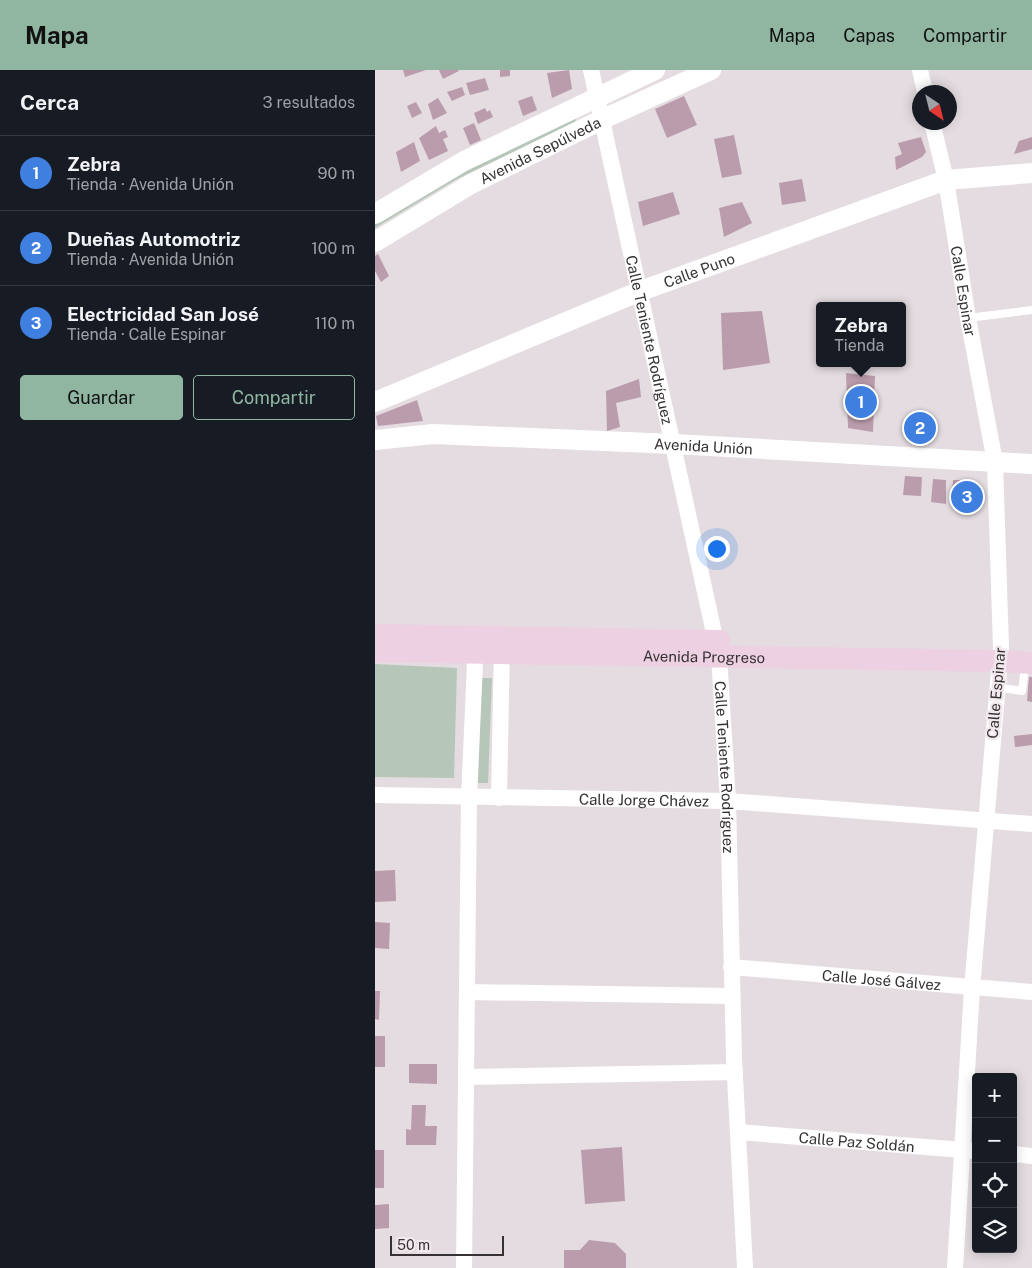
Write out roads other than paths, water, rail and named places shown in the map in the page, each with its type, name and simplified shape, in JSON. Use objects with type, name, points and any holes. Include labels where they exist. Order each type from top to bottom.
[{"type":"main road","name":"Avenida Progreso","points":[[375,635],[476,644],[717,649],[1019,662]]},
{"type":"main road","name":"Avenida Progreso","points":[[375,651],[476,644]]},
{"type":"street","name":"Calle Teniente Rodríguez","points":[[591,70],[595,97],[717,649],[728,802],[732,996],[745,1268]]},
{"type":"street","name":"Avenida Sepúlveda","points":[[375,214],[464,161],[655,70]]},
{"type":"street","name":"Avenida Sepúlveda","points":[[375,242],[471,184],[601,120],[710,70]]},
{"type":"street","points":[[920,70],[923,85]]},
{"type":"street","name":"Calle Espinar","points":[[934,130],[946,180],[968,318],[995,462],[1019,662],[996,687],[972,988],[970,1151],[955,1268]]},
{"type":"street","name":"Calle Puno","points":[[375,402],[638,292],[946,180],[1032,173]]},
{"type":"street","name":"Avenida Unión","points":[[375,440],[433,434],[673,444],[1032,464]]},
{"type":"street","points":[[464,1268],[469,798],[476,644]]},
{"type":"street","points":[[499,798],[502,645]]},
{"type":"street","name":"Calle Jorge Chávez","points":[[375,795],[728,802],[1032,824]]},
{"type":"street","name":"Calle José Gálvez","points":[[731,967],[1032,992]]},
{"type":"street","points":[[467,992],[732,996]]},
{"type":"street","points":[[466,1077],[735,1072]]},
{"type":"street","name":"Calle Paz Soldán","points":[[738,1132],[970,1151]]},
{"type":"street","points":[[1017,1154],[1032,1156]]},
{"type":"lane","points":[[968,318],[1032,310]]},
{"type":"lane","points":[[996,687],[1022,691],[1019,662]]},
{"type":"place","name":"Zebra","points":[[861,402]]},
{"type":"place","name":"Dueñas Automotriz","points":[[920,428]]},
{"type":"place","name":"Electricidad San José","points":[[967,497]]}]
